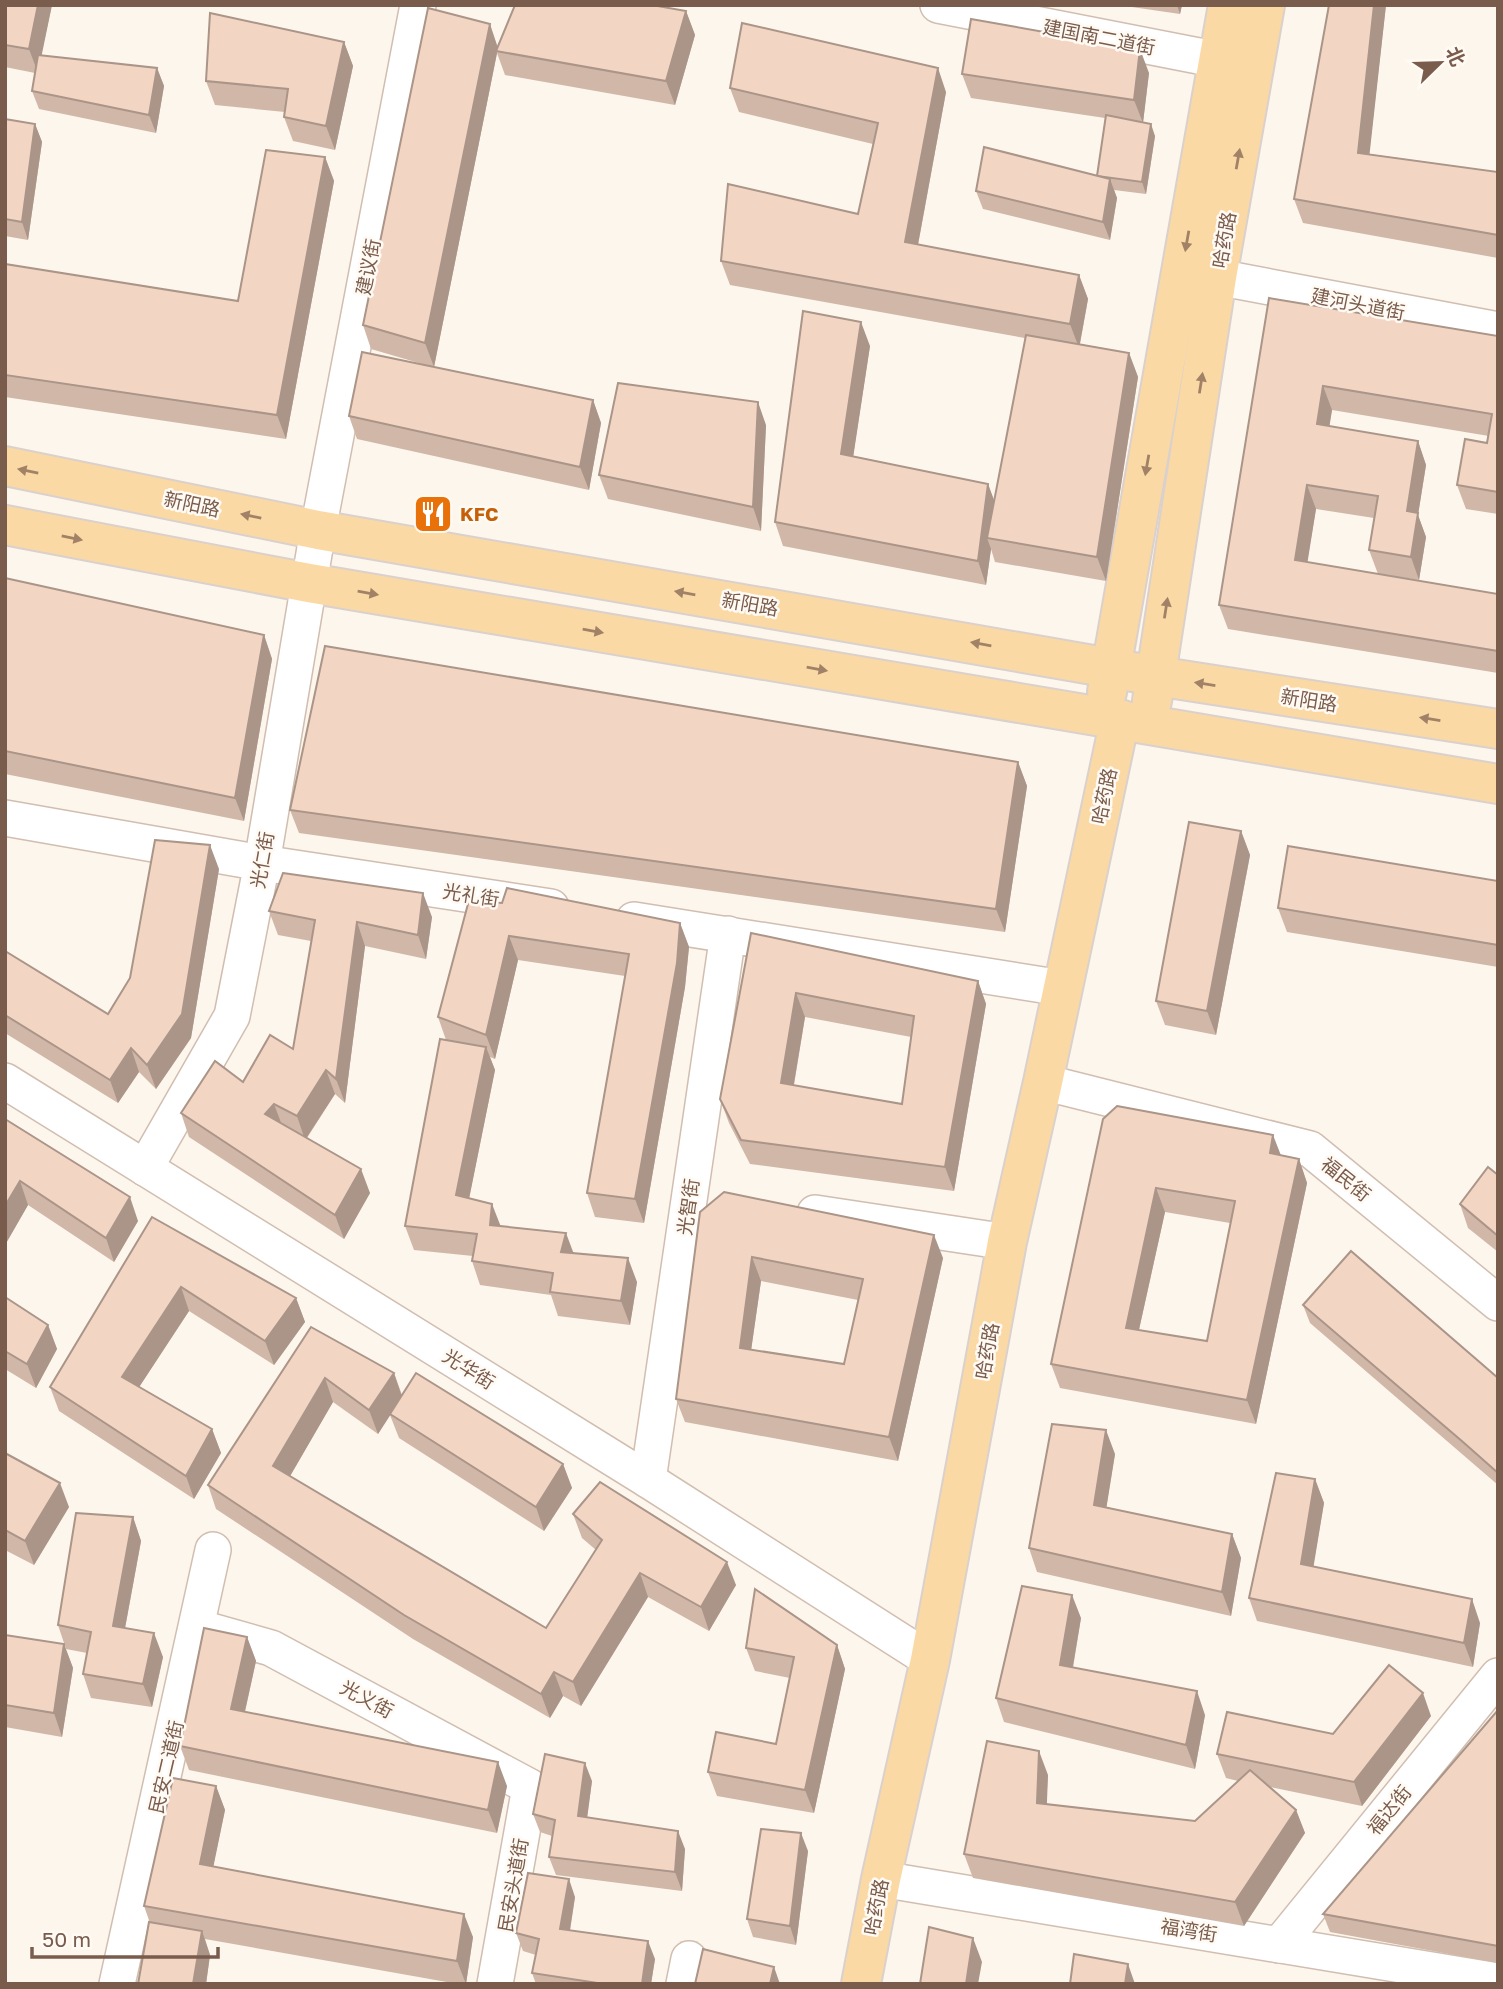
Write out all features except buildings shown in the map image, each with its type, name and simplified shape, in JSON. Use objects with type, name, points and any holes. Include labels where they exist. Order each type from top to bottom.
[{"type":"main road","name":"哈药路","points":[[1124,720],[1112,667],[1228,5]]},
{"type":"main road","name":"哈药路","points":[[861,1984],[881,1879],[930,1660],[1006,1242],[1044,1082],[1062,988],[1124,720],[1156,676],[1217,277],[1265,5]]},
{"type":"main road","name":"新阳路","points":[[5,466],[318,530],[1156,676],[1498,729]]},
{"type":"main road","points":[[5,525],[309,583],[1498,784]]},
{"type":"street","name":"建议街","points":[[318,530],[418,5]]},
{"type":"street","name":"建国南二道街","points":[[937,5],[1219,60]]},
{"type":"street","name":"建河头道街","points":[[1217,277],[1498,330]]},
{"type":"street","name":"光仁街","points":[[145,1168],[232,1016],[262,863],[318,530]]},
{"type":"street","name":"光礼街","points":[[5,818],[262,863],[1062,988]]},
{"type":"street","name":"光智街","points":[[648,1480],[704,1196],[728,934]]},
{"type":"street","name":"光华街","points":[[5,1082],[648,1480],[930,1660]]},
{"type":"street","name":"福民街","points":[[1044,1082],[1310,1149],[1498,1303]]},
{"type":"street","points":[[786,1208],[1006,1242]]},
{"type":"street","name":"民安二道街","points":[[117,1984],[213,1550]]},
{"type":"street","name":"光义街","points":[[197,1628],[271,1648],[530,1787]]},
{"type":"street","name":"福达街","points":[[1279,1945],[1498,1676]]},
{"type":"street","name":"民安头道街","points":[[495,1984],[530,1787]]},
{"type":"street","name":"福湾街","points":[[881,1879],[1498,1981]]},
{"type":"place","name":"KFC","points":[[433,514]]}]
